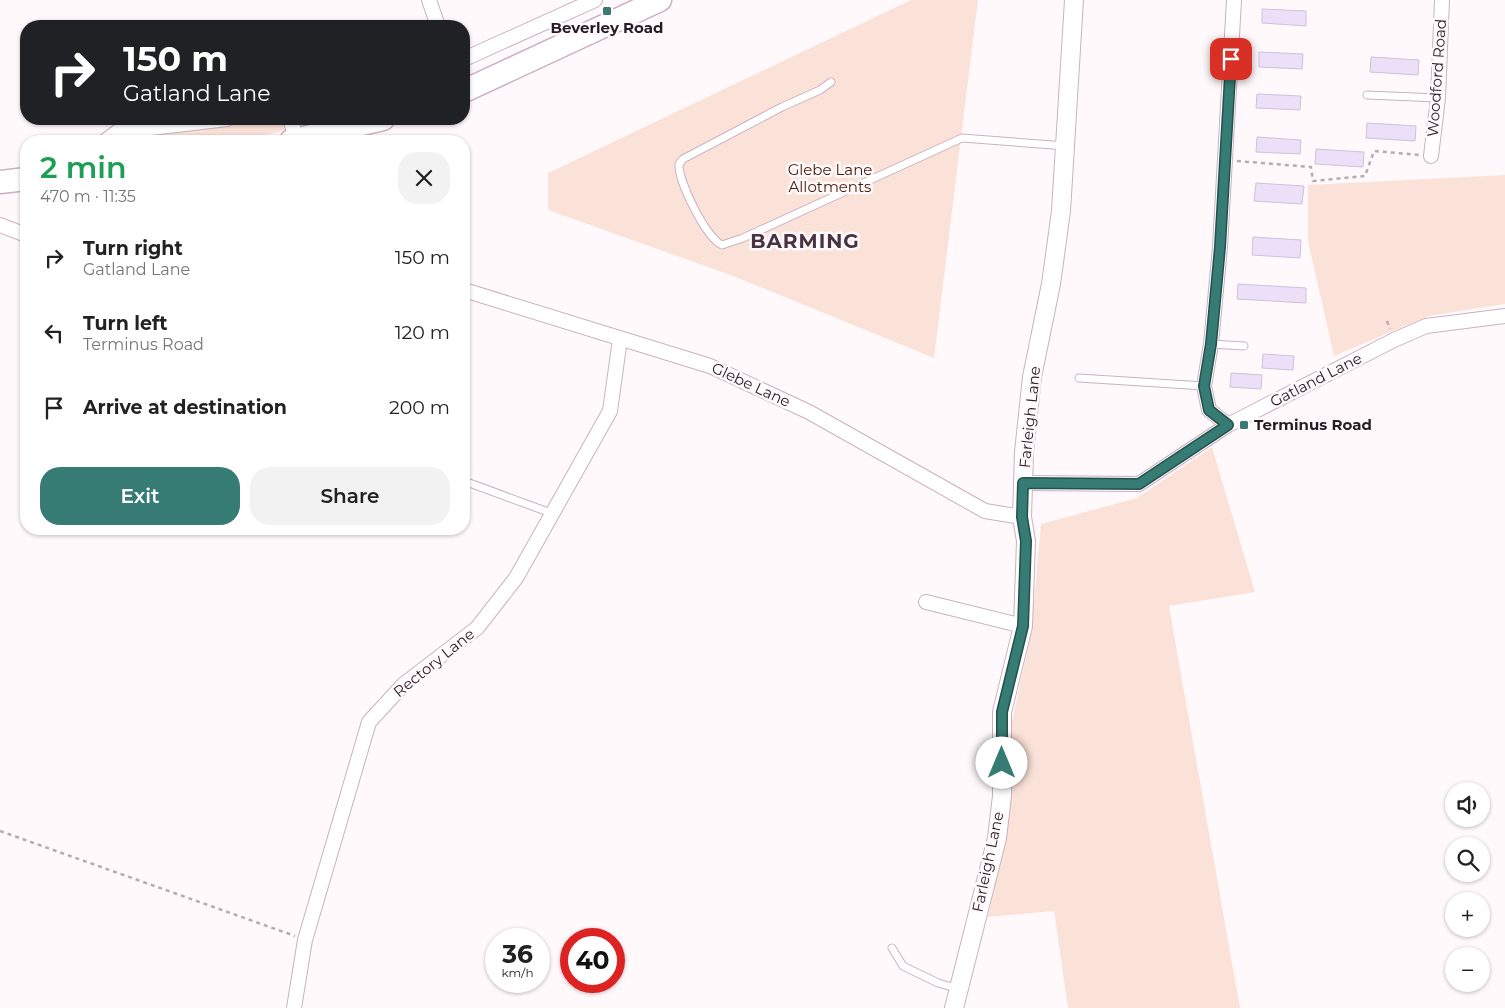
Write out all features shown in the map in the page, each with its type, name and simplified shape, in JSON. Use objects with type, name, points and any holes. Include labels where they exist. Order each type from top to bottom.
[{"type":"main road","points":[[470,88],[660,0]]},
{"type":"main road","points":[[318,135],[359,125]]},
{"type":"main road","points":[[0,182],[20,180]]},
{"type":"street","points":[[429,0],[436,20]]},
{"type":"street","points":[[470,56],[596,0]]},
{"type":"street","name":"Farleigh Lane","points":[[954,1008],[996,838],[1002,796],[1002,712],[1023,626],[1026,541],[1022,517],[1029,404],[1051,284],[1061,211],[1074,0]]},
{"type":"street","points":[[1228,425],[1209,410],[1204,386],[1211,344],[1226,160],[1234,0]]},
{"type":"street","name":"Woodford Road","points":[[1431,156],[1438,98],[1442,0]]},
{"type":"street","points":[[113,135],[117,132],[176,125]]},
{"type":"street","points":[[0,225],[20,233]]},
{"type":"street","name":"Glebe Lane","points":[[470,292],[710,366],[809,412],[985,511],[1022,517]]},
{"type":"street","name":"Gatland Lane","points":[[1023,483],[1139,484],[1228,425],[1394,340],[1426,326],[1505,316]]},
{"type":"street","name":"Rectory Lane","points":[[294,1008],[305,940],[369,722],[404,684],[477,628],[516,578],[610,411],[620,338]]},
{"type":"street","points":[[926,602],[1023,626]]},
{"type":"lane","points":[[831,82],[820,90],[782,106],[683,159],[679,164],[682,179],[704,226],[716,243],[722,245],[744,238],[962,138],[1066,146]]},
{"type":"lane","points":[[1367,95],[1438,98]]},
{"type":"lane","points":[[1211,344],[1244,346]]},
{"type":"lane","points":[[1079,378],[1204,386]]},
{"type":"lane","points":[[470,483],[551,513]]},
{"type":"lane","points":[[892,948],[903,966],[938,983],[959,989]]},
{"type":"path","points":[[1226,160],[1311,167],[1313,181],[1365,176],[1374,151],[1431,156]]},
{"type":"path","points":[[0,831],[305,940]]},
{"type":"green space","name":"Glebe Lane Allotments","points":[[911,0],[978,0],[934,358],[733,276],[548,210],[548,173]]},
{"type":"green space","points":[[203,125],[286,125],[287,130],[265,135],[135,135]]},
{"type":"green space","points":[[1505,175],[1505,304],[1429,316],[1334,356],[1308,241],[1308,185]]},
{"type":"green space","points":[[1212,447],[1255,592],[1169,606],[1240,1008],[1068,1008],[1054,911],[988,917],[1007,828],[1012,721],[1031,634],[1041,524],[1137,498]]},
{"type":"building","points":[[1262,9],[1306,11],[1306,26],[1262,23]]},
{"type":"building","points":[[1259,52],[1303,54],[1302,69],[1259,67]]},
{"type":"building","points":[[1371,57],[1419,60],[1418,75],[1370,72]]},
{"type":"building","points":[[1257,94],[1301,96],[1300,110],[1256,108]]},
{"type":"building","points":[[1367,123],[1416,126],[1415,141],[1366,138]]},
{"type":"building","points":[[1257,137],[1301,140],[1300,154],[1256,152]]},
{"type":"building","points":[[1316,149],[1364,152],[1363,167],[1315,164]]},
{"type":"building","points":[[1256,183],[1304,186],[1302,204],[1254,201]]},
{"type":"building","points":[[1253,237],[1301,240],[1300,258],[1252,255]]},
{"type":"building","points":[[1238,284],[1306,288],[1306,303],[1237,299]]},
{"type":"building","points":[[1263,354],[1294,356],[1293,370],[1262,368]]},
{"type":"building","points":[[1231,373],[1262,375],[1261,389],[1230,387]]},
{"type":"place","name":"Beverley Road","points":[[607,11]]},
{"type":"place","name":"Terminus Road","points":[[1244,425]]},
{"type":"district","name":"BARMING","points":[[805,241]]},
{"type":"route","points":[[1002,763],[1002,712],[1023,626],[1026,541],[1022,517],[1023,483],[1139,484],[1228,425],[1209,410],[1204,386],[1211,344],[1220,247],[1231,59]]}]
